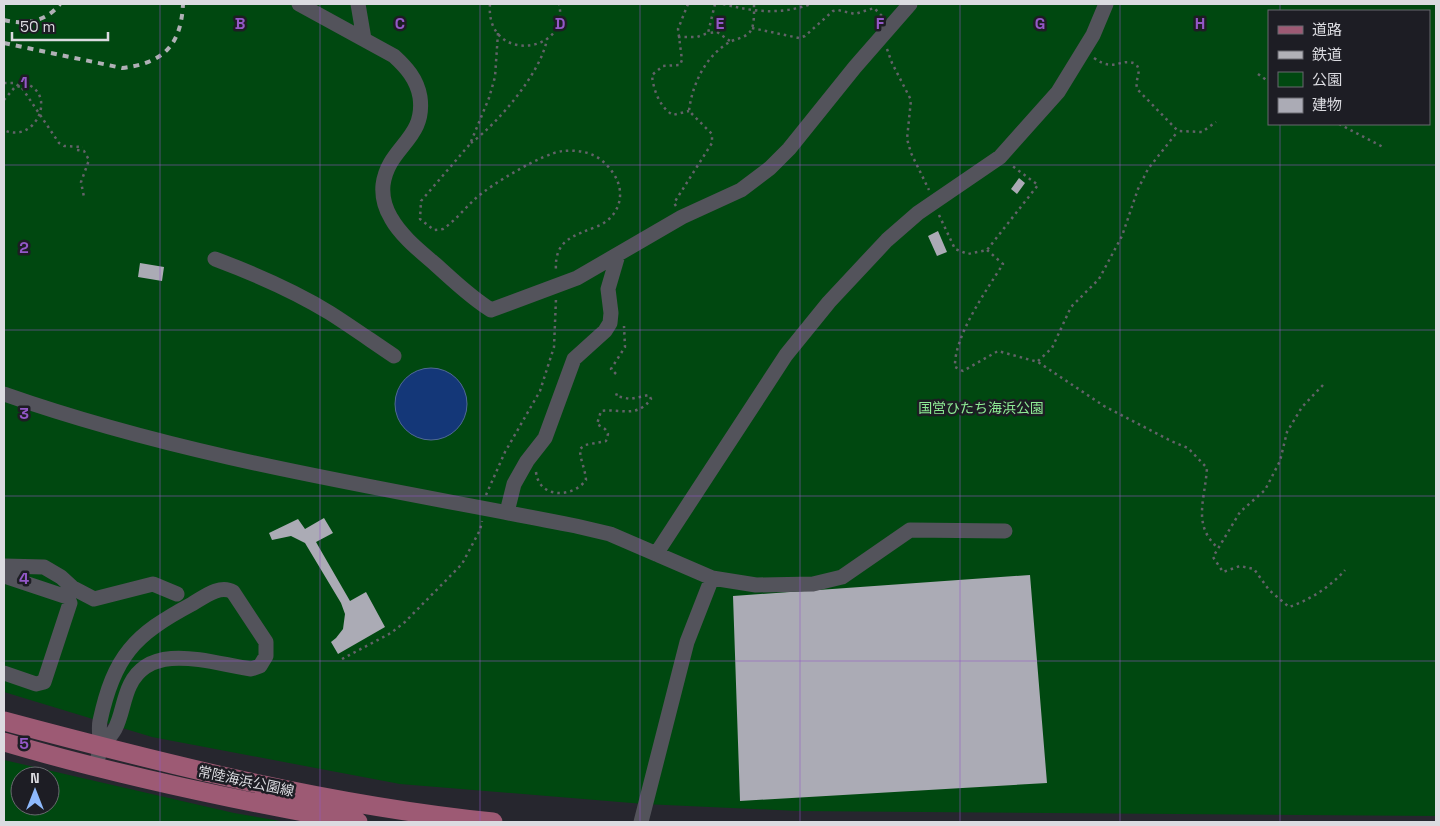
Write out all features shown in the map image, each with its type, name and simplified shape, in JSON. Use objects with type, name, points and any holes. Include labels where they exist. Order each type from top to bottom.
[{"type":"main road","name":"常陸海浜公園線","points":[[4,721],[100,748],[308,794],[450,820],[492,822]]},
{"type":"main road","name":"常陸海浜公園線","points":[[4,742],[193,791],[358,822]]},
{"type":"street","points":[[299,4],[394,56],[407,68],[419,93],[422,112],[418,126],[391,162],[386,174],[383,186],[385,206],[391,220],[412,244],[461,289],[491,310],[577,278],[682,217],[741,190],[770,168],[789,149],[884,29],[910,4]]},
{"type":"street","points":[[358,4],[364,40]]},
{"type":"street","points":[[656,554],[786,355],[816,317],[887,240],[918,213],[1000,156],[1058,92],[1093,35],[1106,4]]},
{"type":"street","points":[[507,512],[514,484],[545,438],[574,359],[610,323],[611,313],[608,290],[618,255]]},
{"type":"street","points":[[215,259],[272,281],[300,296],[331,313],[394,356]]},
{"type":"street","points":[[4,394],[58,413],[269,466],[610,534],[712,578],[756,584],[813,584],[842,577],[910,530],[1005,531]]},
{"type":"street","points":[[4,566],[44,567],[61,577],[73,588],[94,599],[153,584],[177,594]]},
{"type":"street","points":[[4,576],[66,597],[70,603],[44,682],[36,684],[4,673]]},
{"type":"street","points":[[641,822],[687,642],[712,578]]},
{"type":"street","points":[[96,766],[100,748],[100,724],[108,693],[120,661],[131,646],[145,632],[167,617],[217,590],[229,589],[234,592],[266,642],[266,656],[260,666],[251,669],[173,658],[153,662],[145,666],[134,679],[115,729],[100,748]]},
{"type":"path","points":[[490,4],[492,24],[498,34],[516,46],[532,46],[547,39],[556,30],[560,18],[560,4]]},
{"type":"path","points":[[688,4],[678,29],[682,60],[680,65],[663,66],[657,69],[652,75],[652,82],[667,111],[673,115],[689,111]]},
{"type":"path","points":[[708,33],[715,4]]},
{"type":"path","points":[[723,4],[758,12],[793,10],[811,4]]},
{"type":"path","points":[[689,111],[694,87],[707,63],[731,41],[748,34],[752,27],[754,4]]},
{"type":"path","points":[[752,27],[798,38],[805,36],[833,11],[838,10],[855,14],[874,8],[882,14],[892,63],[911,100],[907,138],[911,153],[932,196]]},
{"type":"path","points":[[678,37],[697,37],[717,32],[731,41]]},
{"type":"path","points":[[470,144],[489,98],[495,77],[498,34]]},
{"type":"path","points":[[547,39],[538,65],[514,97],[421,201],[420,219],[434,230],[443,229],[451,224],[476,198],[498,181],[562,151],[580,151],[596,156],[613,172],[621,190],[619,205],[611,218],[599,226],[572,236],[562,245],[556,258],[556,274]]},
{"type":"path","points":[[1093,57],[1107,66],[1129,62],[1136,64],[1140,72],[1136,82],[1138,90],[1178,131],[1202,132],[1216,122]]},
{"type":"path","points":[[1258,74],[1268,81]]},
{"type":"path","points":[[4,83],[14,83],[22,88],[59,143],[64,146],[83,148],[89,160],[81,182],[84,198]]},
{"type":"path","points":[[4,100],[15,87],[29,85],[39,94],[41,108],[38,117],[28,129],[15,133],[4,130]]},
{"type":"path","points":[[682,217],[674,203],[712,143],[712,134],[689,111]]},
{"type":"path","points":[[1341,125],[1382,147]]},
{"type":"path","points":[[1038,362],[1052,348],[1071,307],[1099,279],[1122,236],[1138,189],[1148,169],[1178,131]]},
{"type":"path","points":[[936,208],[955,249],[968,254],[987,250],[1038,186],[1006,161]]},
{"type":"path","points":[[987,250],[1003,264],[964,331],[955,356],[955,367],[963,370],[998,351],[1038,362],[1104,406],[1171,441],[1182,444],[1196,454],[1207,468],[1201,522],[1207,538],[1218,548]]},
{"type":"path","points":[[342,659],[391,632],[405,622],[462,564],[480,530],[486,494],[504,452],[540,391],[547,373],[554,347],[556,290]]},
{"type":"path","points":[[611,313],[624,324],[626,336],[625,347],[611,369],[616,374]]},
{"type":"path","points":[[1323,385],[1302,406],[1287,432],[1280,461],[1265,490],[1240,512],[1213,557],[1222,572],[1240,566],[1254,570],[1270,590],[1289,607],[1304,602],[1336,580],[1345,570]]},
{"type":"path","points":[[534,453],[537,478],[544,488],[554,493],[568,493],[580,488],[586,480],[585,470],[580,459],[580,449],[585,445],[606,441],[608,434],[605,429],[597,424],[601,412],[622,413],[636,411],[646,406],[651,399],[649,394],[621,399],[616,396],[618,390]]},
{"type":"green space","name":"国営ひたち海浜公園","points":[[4,4],[1436,4],[1436,816],[798,811],[644,804],[400,784],[152,737],[4,692]]},
{"type":"green space","points":[[4,760],[30,766],[10,766],[10,816],[60,816],[60,773],[234,813],[286,822],[4,822]]},
{"type":"water","points":[[431,368],[451,374],[461,384],[467,404],[461,424],[451,434],[431,440],[411,434],[401,424],[395,404],[401,384],[411,374]]},
{"type":"building","points":[[1019,178],[1025,183],[1017,194],[1011,189]]},
{"type":"building","points":[[938,231],[947,252],[937,256],[928,236]]},
{"type":"building","points":[[140,263],[164,267],[162,281],[138,277]]},
{"type":"building","points":[[324,518],[333,533],[316,542],[350,601],[366,592],[385,627],[338,654],[331,642],[343,629],[345,614],[341,603],[305,543],[291,536],[272,540],[269,533],[298,519],[305,529]]},
{"type":"building","points":[[1030,575],[1047,783],[740,801],[733,596]]},
{"type":"railway","points":[[4,20],[35,21],[48,15],[60,4]]},
{"type":"railway","points":[[4,43],[122,68],[136,66],[159,57],[174,41],[181,19],[183,4]]}]
